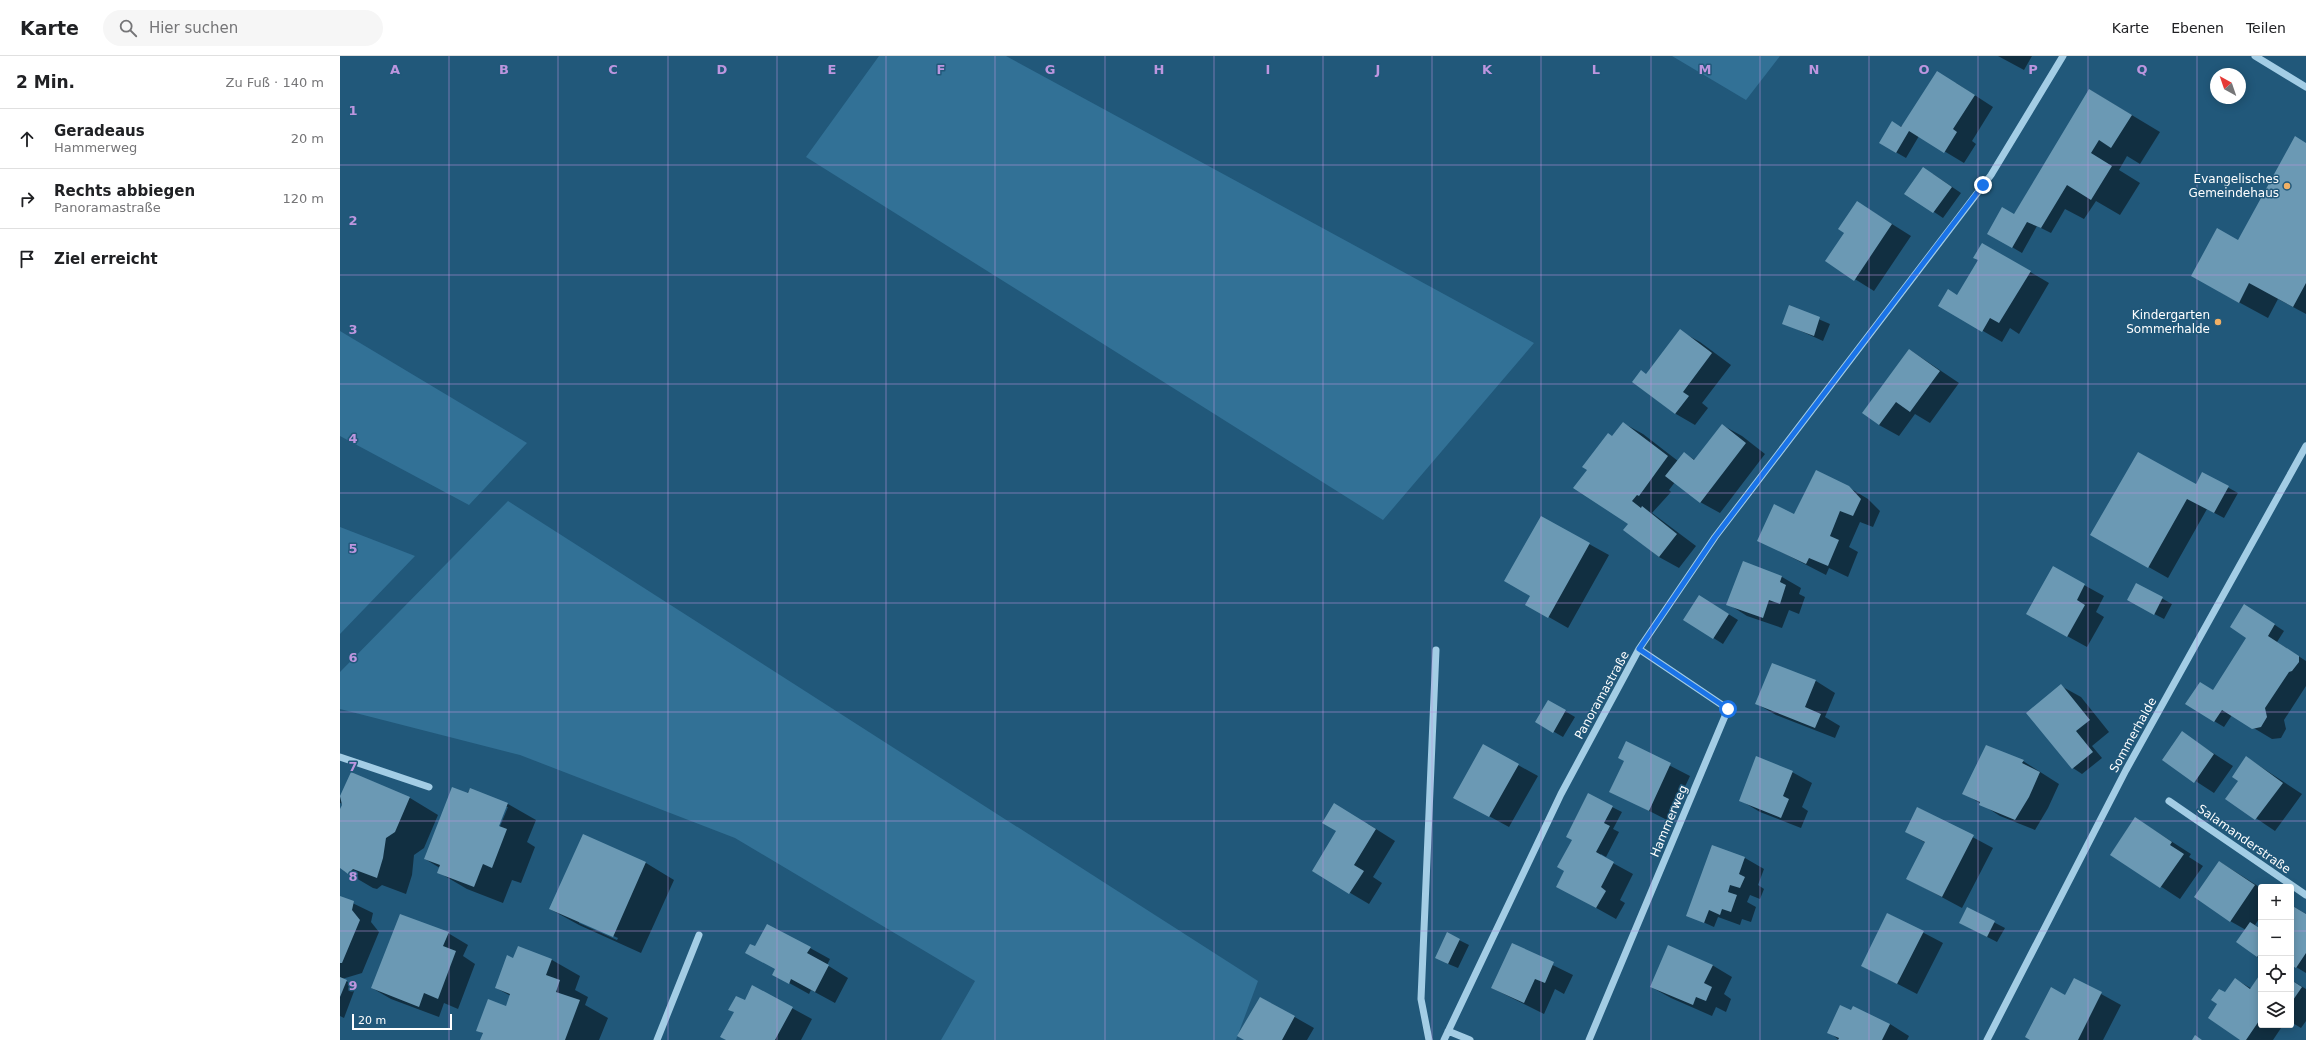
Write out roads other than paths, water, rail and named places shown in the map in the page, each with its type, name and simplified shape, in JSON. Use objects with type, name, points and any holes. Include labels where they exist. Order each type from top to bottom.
[{"type":"street","name":"Panoramastraße","points":[[1444,1040],[1561,794],[1639,649],[1715,537],[1991,175],[2063,56]]},
{"type":"street","points":[[2255,56],[2306,87]]},
{"type":"street","name":"Sommerhalde","points":[[1987,1040],[2126,770],[2306,446]]},
{"type":"street","name":"Hammerweg","points":[[1589,1040],[1728,709],[1639,649]]},
{"type":"street","points":[[1429,1040],[1421,999],[1436,650]]},
{"type":"street","points":[[340,756],[430,787]]},
{"type":"street","name":"Salamanderstraße","points":[[2169,801],[2306,895]]},
{"type":"street","points":[[657,1040],[699,935]]},
{"type":"street","points":[[1448,1031],[1470,1040]]},
{"type":"place","name":"Evangelisches Gemeindehaus","points":[[2287,186]]},
{"type":"place","name":"Kindergarten Sommerhalde","points":[[2218,322]]}]
